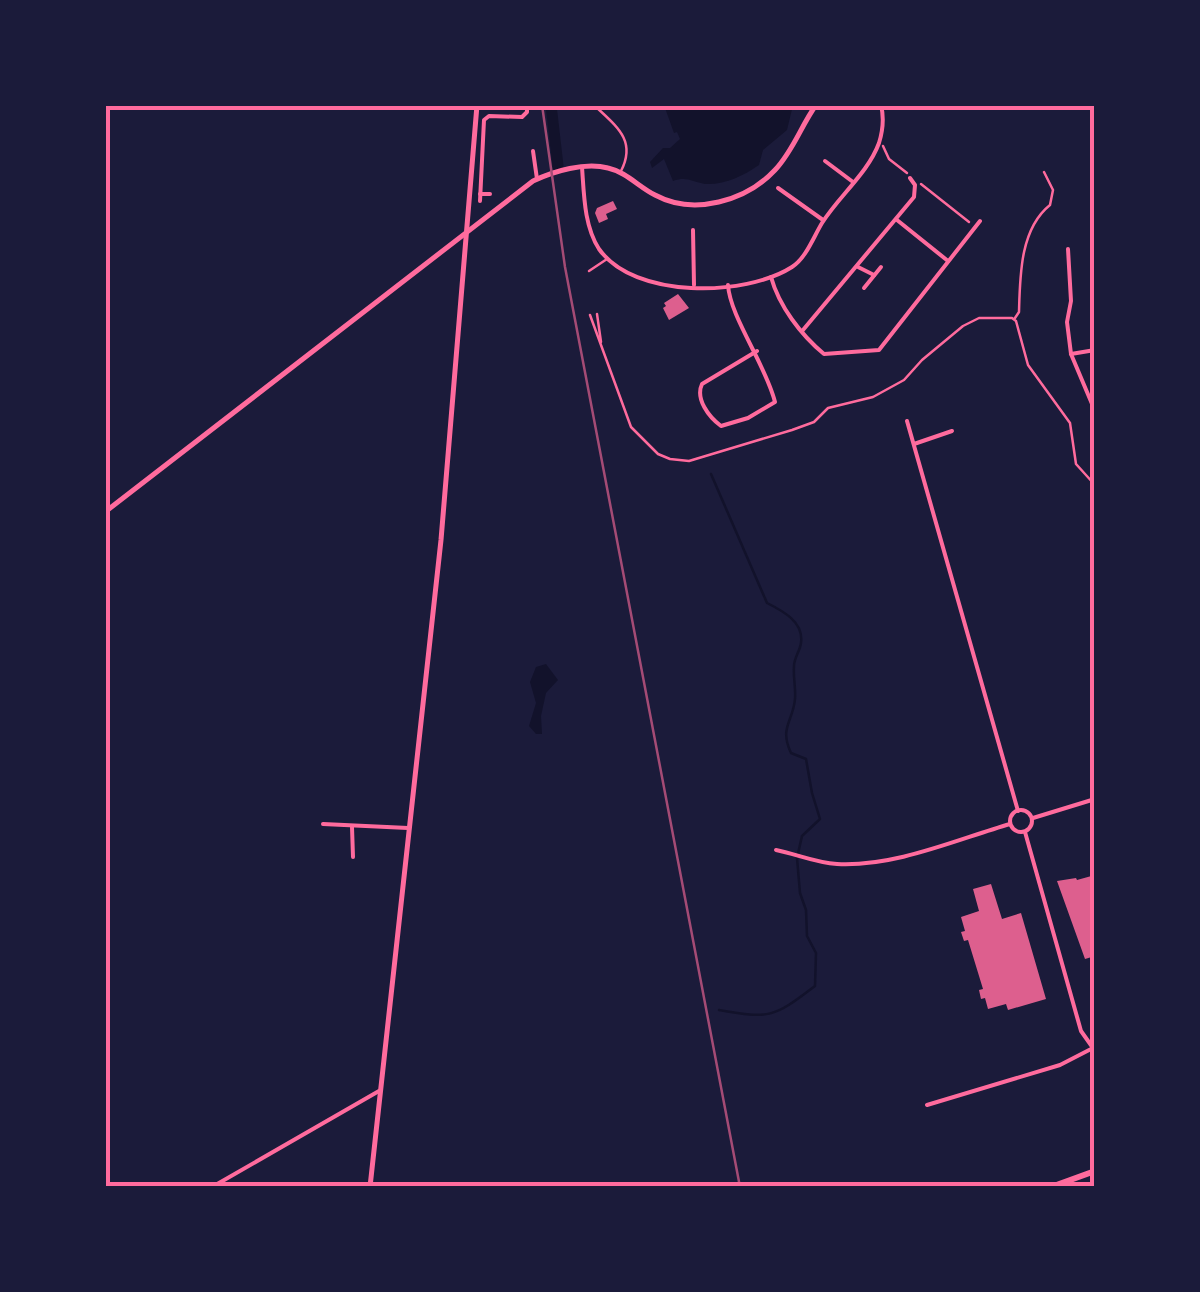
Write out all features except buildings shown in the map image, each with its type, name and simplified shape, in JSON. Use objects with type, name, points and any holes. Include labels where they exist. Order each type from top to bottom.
[{"type":"highway","points":[[1051,1187],[1095,1172]]},
{"type":"main road","points":[[370,1187],[444,510],[476,105]]},
{"type":"main road","points":[[105,512],[539,178],[563,171],[606,167],[672,201],[694,204],[732,199],[754,188],[780,165],[816,105]]},
{"type":"street","points":[[490,194],[480,198],[484,120],[490,116],[522,117],[528,112],[526,105]]},
{"type":"street","points":[[582,168],[590,230],[608,259],[637,278],[694,287],[771,276],[797,264],[824,220],[865,169],[880,140],[884,114],[881,105]]},
{"type":"street","points":[[533,151],[539,178]]},
{"type":"street","points":[[825,161],[853,182]]},
{"type":"street","points":[[804,330],[914,196],[915,184],[910,178]]},
{"type":"street","points":[[778,188],[824,220]]},
{"type":"street","points":[[897,220],[950,262]]},
{"type":"street","points":[[771,276],[778,299],[824,354],[879,350],[980,220]]},
{"type":"street","points":[[693,230],[694,287]]},
{"type":"street","points":[[1068,249],[1071,301],[1066,322],[1071,354],[1095,411]]},
{"type":"street","points":[[858,266],[874,275]]},
{"type":"street","points":[[864,288],[880,268]]},
{"type":"street","points":[[728,285],[729,300],[757,351],[775,402],[748,418],[721,426],[714,421],[699,392],[702,384],[757,351]]},
{"type":"street","points":[[1071,354],[1095,350]]},
{"type":"street","points":[[908,420],[1018,811]]},
{"type":"street","points":[[914,444],[952,430]]},
{"type":"street","points":[[1031,818],[1095,799]]},
{"type":"street","points":[[1018,811],[1025,811],[1031,818],[1031,826],[1024,832],[1014,830],[1010,824],[1018,811]]},
{"type":"street","points":[[323,824],[408,828]]},
{"type":"street","points":[[776,850],[833,864],[860,864],[1010,824]]},
{"type":"street","points":[[352,826],[353,858]]},
{"type":"street","points":[[927,1104],[1060,1064],[1093,1048],[1082,1031],[1024,832]]},
{"type":"street","points":[[212,1187],[379,1091]]},
{"type":"lane","points":[[594,105],[613,123],[629,150],[620,173]]},
{"type":"lane","points":[[590,271],[608,259]]},
{"type":"path","points":[[880,140],[889,159],[975,226]]},
{"type":"path","points":[[1044,172],[1053,190],[1050,204],[1032,226],[1014,319],[1028,365],[1070,424],[1076,464],[1095,484]]},
{"type":"path","points":[[598,314],[601,344]]},
{"type":"path","points":[[590,315],[637,436],[658,454],[689,461],[803,426],[822,417],[828,408],[873,397],[904,380],[949,338],[979,318],[1014,319]]},
{"type":"shaded area","points":[[664,105],[793,105],[787,130],[763,150],[759,165],[734,179],[705,184],[686,179],[673,181],[664,159],[652,168],[650,162],[663,148],[670,148],[680,139]]},
{"type":"shaded area","points":[[546,664],[558,680],[546,693],[542,734],[536,734],[529,726],[536,703],[530,682],[536,667]]},
{"type":"waterway","points":[[551,105],[558,166]]},
{"type":"waterway","points":[[711,474],[767,603],[786,614],[799,629],[795,699],[786,737],[791,753],[806,759],[820,819],[802,836],[797,858],[807,936],[816,953],[815,986],[770,1013],[750,1015],[719,1010]]},
{"type":"railway","points":[[542,105],[565,267],[740,1187]]}]
